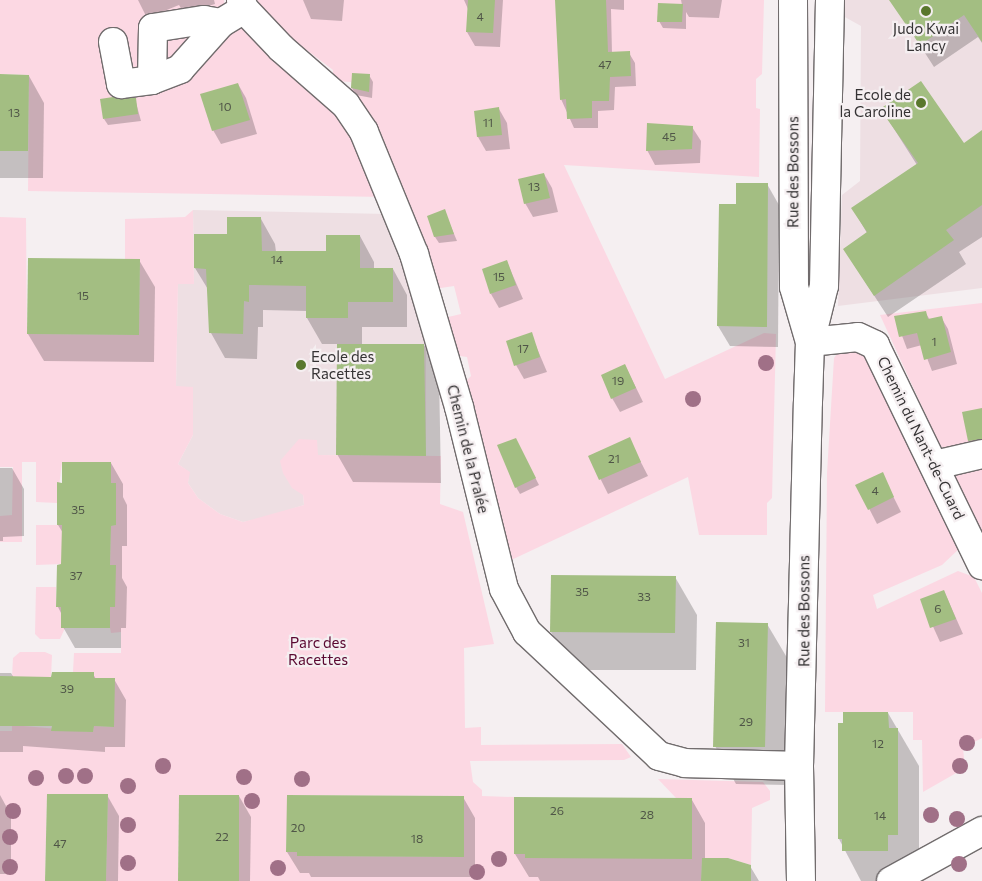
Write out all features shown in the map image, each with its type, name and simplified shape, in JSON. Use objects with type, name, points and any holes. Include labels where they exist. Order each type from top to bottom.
[{"type":"street","name":"Rue des Bossons","points":[[793,0],[794,287],[810,342]]},
{"type":"street","name":"Rue des Bossons","points":[[801,881],[799,766],[810,342],[824,286],[830,0]]},
{"type":"street","points":[[113,42],[121,84],[152,80],[180,69],[221,23],[242,5]]},
{"type":"street","name":"Chemin de la Pralée","points":[[242,5],[346,105],[364,132],[414,254],[459,407],[504,589],[526,632],[659,756],[685,763],[799,766]]},
{"type":"street","points":[[152,80],[150,34],[153,28],[204,20],[221,23]]},
{"type":"street","points":[[793,256],[825,256]]},
{"type":"street","name":"Chemin du Nant-de-Cuard","points":[[810,342],[858,337],[875,345],[935,464],[982,565]]},
{"type":"street","points":[[935,464],[982,454]]},
{"type":"street","points":[[891,881],[982,831]]},
{"type":"shaded area","name":"Ecole de la Caroline","points":[[844,0],[982,0],[982,288],[838,306],[842,195],[860,181],[861,26],[843,16]]},
{"type":"shaded area","name":"Ecole des Racettes","points":[[193,210],[388,214],[426,344],[426,456],[317,455],[303,495],[304,505],[243,522],[220,514],[198,498],[188,483],[189,472],[178,464],[193,435],[193,388],[176,387],[178,284],[194,284]]},
{"type":"green space","points":[[0,0],[224,0],[225,10],[319,94],[346,128],[384,197],[28,191],[29,75],[0,74]]},
{"type":"green space","points":[[257,0],[764,0],[762,74],[756,79],[756,108],[760,109],[759,177],[564,165],[665,379],[764,333],[776,334],[772,498],[767,503],[767,535],[699,535],[688,477],[507,562],[462,385],[471,376],[467,357],[453,355],[444,318],[461,314],[454,286],[434,289],[351,98],[351,82],[333,81],[333,70],[266,19]]},
{"type":"green space","name":"Parc des Racettes","points":[[193,210],[194,284],[178,284],[176,386],[193,387],[193,435],[178,464],[190,472],[188,483],[198,498],[220,514],[243,522],[304,505],[303,495],[292,488],[283,473],[280,461],[299,439],[317,440],[318,455],[441,456],[440,504],[463,512],[494,644],[464,648],[465,728],[481,727],[481,745],[622,744],[631,757],[624,760],[470,761],[473,782],[482,790],[482,796],[514,797],[514,854],[692,847],[692,799],[676,798],[658,779],[763,782],[770,791],[770,800],[752,808],[751,865],[728,858],[702,858],[701,881],[239,881],[239,795],[179,795],[178,881],[106,881],[108,794],[47,794],[45,881],[0,881],[0,731],[12,731],[12,725],[93,732],[94,726],[114,727],[114,678],[94,678],[94,672],[73,672],[74,653],[121,653],[121,632],[111,633],[110,628],[110,607],[115,607],[115,565],[110,565],[111,526],[116,525],[116,483],[111,483],[111,462],[62,462],[57,503],[36,502],[36,462],[22,462],[22,542],[0,542],[0,516],[12,515],[13,467],[0,467],[0,217],[26,218],[27,334],[139,335],[140,259],[125,259],[125,219],[185,217]],"holes":[[[288,795],[464,796],[463,857],[298,856],[297,852],[286,852]]]},
{"type":"green space","points":[[982,303],[982,449],[956,455],[940,446],[880,315]]},
{"type":"green space","points":[[840,350],[863,351],[961,547],[942,565],[873,595],[877,609],[958,571],[974,577],[982,593],[982,738],[963,748],[965,768],[923,792],[922,740],[913,740],[913,712],[825,712],[827,473],[834,358]]},
{"type":"green space","points":[[982,460],[982,534],[954,474]]},
{"type":"green space","points":[[36,525],[62,525],[62,564],[36,565]]},
{"type":"green space","points":[[36,587],[56,587],[56,607],[61,607],[65,628],[60,639],[40,639],[35,634]]},
{"type":"green space","points":[[20,652],[45,652],[52,655],[51,677],[12,677],[13,658]]},
{"type":"building","points":[[468,0],[495,0],[493,33],[466,32]]},
{"type":"building","points":[[555,0],[606,0],[608,52],[630,51],[631,76],[610,77],[609,101],[592,101],[592,118],[567,119],[566,99],[560,100]]},
{"type":"building","points":[[889,0],[982,0],[982,42],[964,15],[920,45]]},
{"type":"building","points":[[658,3],[683,4],[682,22],[657,22]]},
{"type":"building","points":[[352,73],[370,74],[369,92],[351,88]]},
{"type":"building","points":[[0,74],[29,75],[28,151],[0,151]]},
{"type":"building","points":[[921,81],[964,143],[982,130],[982,205],[946,230],[954,240],[874,296],[843,249],[867,232],[851,208],[918,163],[880,109]]},
{"type":"building","points":[[238,83],[250,120],[212,131],[200,94]]},
{"type":"building","points":[[113,97],[136,98],[138,114],[103,119],[100,99]]},
{"type":"building","points":[[499,107],[502,135],[477,137],[474,111]]},
{"type":"building","points":[[647,123],[693,126],[692,149],[646,151]]},
{"type":"building","points":[[544,173],[550,198],[524,204],[518,179]]},
{"type":"building","points":[[736,183],[768,183],[767,327],[717,326],[719,204],[736,204]]},
{"type":"building","points":[[445,209],[454,234],[434,237],[427,216]]},
{"type":"building","points":[[227,217],[261,217],[262,251],[326,251],[326,235],[360,235],[360,268],[393,268],[393,302],[348,302],[348,318],[306,318],[306,286],[249,285],[249,302],[244,301],[243,334],[209,333],[206,269],[194,268],[194,234],[227,234]]},
{"type":"building","points":[[28,258],[140,259],[139,335],[27,334]]},
{"type":"building","points":[[507,260],[516,285],[490,294],[482,269]]},
{"type":"building","points":[[926,311],[928,319],[942,316],[951,352],[924,360],[917,333],[899,337],[894,316]]},
{"type":"building","points":[[532,332],[540,357],[514,366],[506,341]]},
{"type":"building","points":[[337,344],[424,344],[426,456],[336,455]]},
{"type":"building","points":[[625,364],[636,388],[611,399],[601,375]]},
{"type":"building","points":[[982,408],[982,439],[968,441],[962,412]]},
{"type":"building","points":[[630,437],[641,462],[599,480],[588,456]]},
{"type":"building","points":[[516,438],[536,478],[515,488],[497,445]]},
{"type":"building","points":[[62,462],[111,462],[111,483],[116,483],[116,525],[111,526],[110,565],[116,565],[115,607],[110,607],[110,628],[61,628],[61,607],[56,607],[57,565],[61,564],[62,525],[57,525],[57,482],[62,483]]},
{"type":"building","points":[[883,472],[894,497],[868,510],[855,485]]},
{"type":"building","points":[[551,575],[676,576],[675,633],[550,632]]},
{"type":"building","points":[[944,590],[956,619],[930,628],[920,599]]},
{"type":"building","points":[[716,622],[768,623],[765,747],[713,747]]},
{"type":"building","points":[[52,672],[94,672],[94,678],[115,678],[114,727],[94,726],[93,732],[51,731],[52,726],[0,726],[0,676],[51,677]]},
{"type":"building","points":[[843,712],[888,712],[889,728],[898,728],[898,835],[888,835],[888,851],[842,851],[842,839],[838,839],[838,723],[843,723]]},
{"type":"building","points":[[47,794],[108,794],[106,881],[45,881]]},
{"type":"building","points":[[179,795],[239,795],[239,881],[178,881]]},
{"type":"building","points":[[287,795],[464,796],[464,857],[297,856],[297,852],[286,852]]},
{"type":"building","points":[[514,797],[692,798],[692,859],[525,858],[525,854],[514,854]]},
{"type":"building","points":[[702,858],[728,858],[751,865],[751,881],[701,881]]},
{"type":"place","name":"Judo Kwai Lancy","points":[[926,11]]},
{"type":"place","name":"Ecole de la Caroline","points":[[921,103]]},
{"type":"place","name":"Ecole des Racettes","points":[[301,365]]}]
